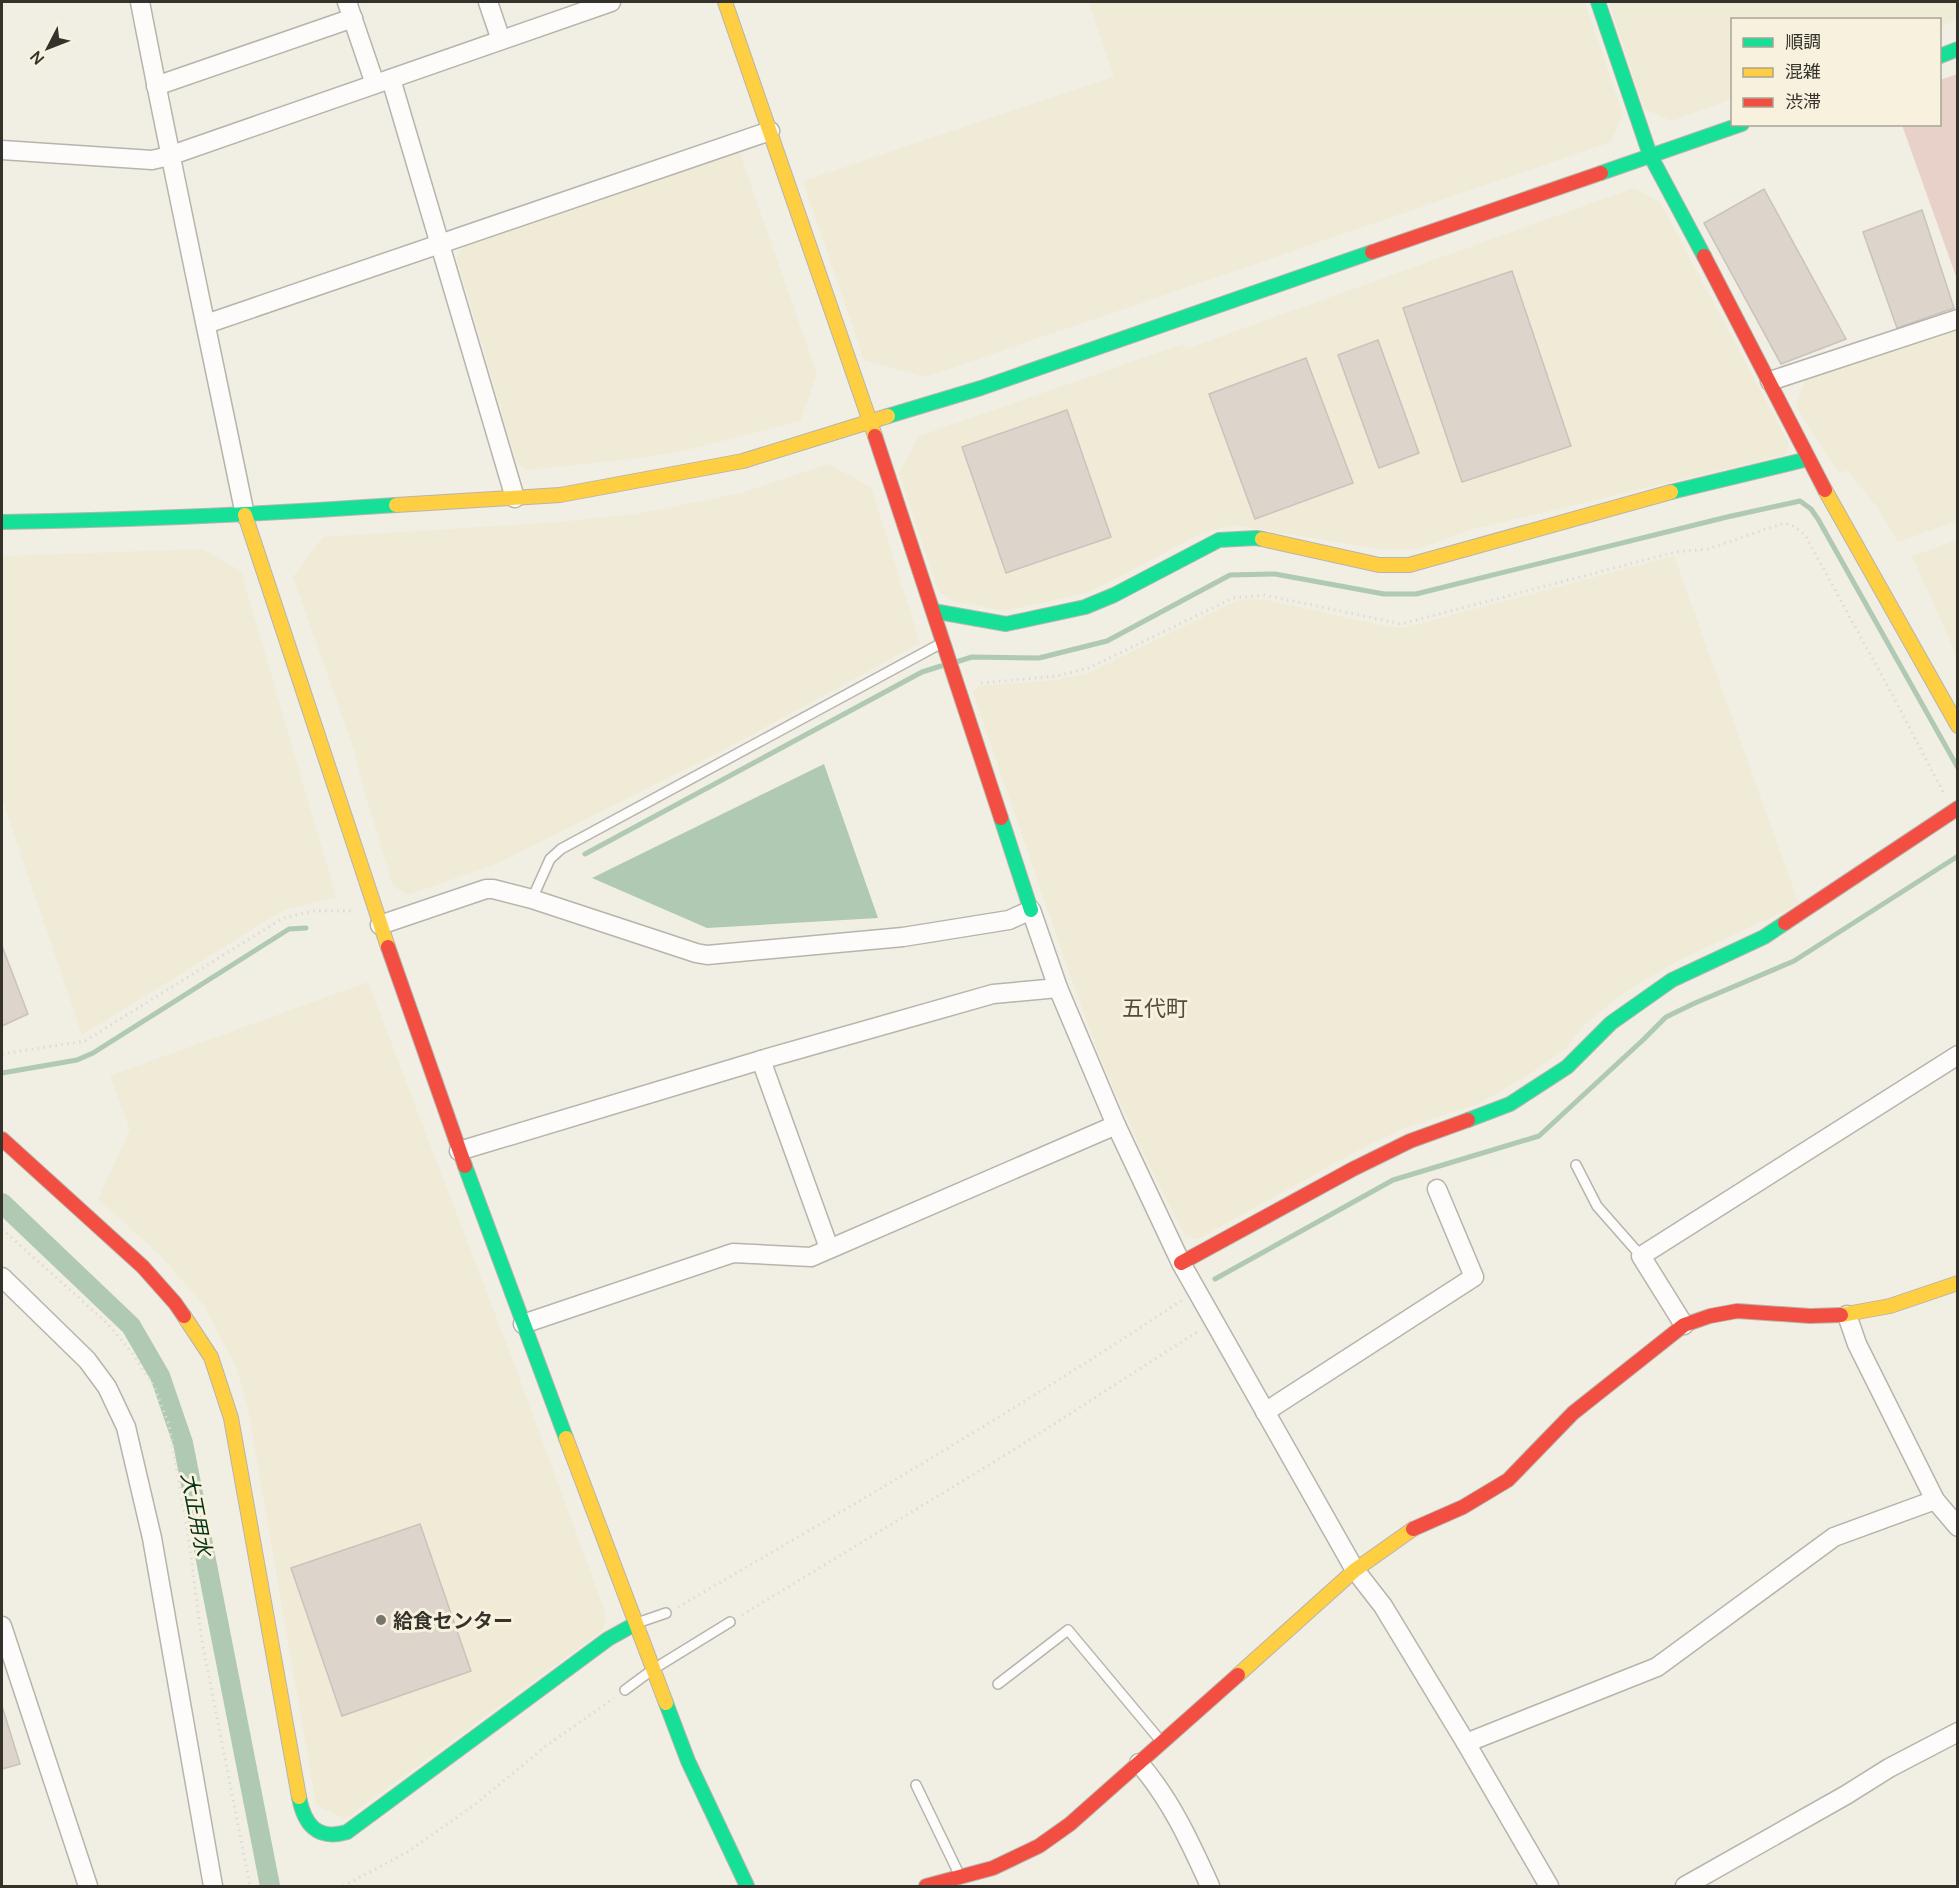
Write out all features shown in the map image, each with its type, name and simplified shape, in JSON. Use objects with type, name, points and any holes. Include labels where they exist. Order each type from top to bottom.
[{"type":"street","points":[[140,2],[169,156],[245,515],[380,925],[459,1151],[652,1670],[688,1761],[747,1887]]},
{"type":"street","points":[[488,2],[501,40]]},
{"type":"street","points":[[2,150],[152,160],[169,156],[611,2]]},
{"type":"street","points":[[725,2],[870,422],[1058,988],[1116,1125],[1181,1263],[1213,1322],[1355,1570],[1383,1606],[1549,1887]]},
{"type":"street","points":[[1598,2],[1650,155],[1770,381],[1808,459],[1958,726]]},
{"type":"street","points":[[156,86],[350,10],[383,81],[439,244],[515,498]]},
{"type":"street","points":[[1941,56],[1958,49]]},
{"type":"street","points":[[2,522],[245,515],[560,495],[743,461],[981,388],[1736,126]]},
{"type":"street","points":[[206,324],[770,131]]},
{"type":"street","points":[[1770,381],[1958,319]]},
{"type":"street","points":[[933,611],[1006,624],[1084,607],[1114,595],[1219,540],[1256,538],[1379,565],[1409,565],[1642,499],[1808,459]]},
{"type":"street","points":[[1181,1263],[1353,1168],[1410,1141],[1510,1104],[1567,1067],[1611,1023],[1672,980],[1764,937],[1957,808]]},
{"type":"street","points":[[380,925],[486,889],[493,889],[532,899],[708,955],[903,937],[1009,920],[1032,910]]},
{"type":"street","points":[[459,1151],[760,1060],[993,994],[1058,988]]},
{"type":"street","points":[[1684,1326],[1641,1256],[1958,1056]]},
{"type":"street","points":[[760,1060],[830,1248]]},
{"type":"street","points":[[523,1324],[733,1253],[811,1257],[1116,1125]]},
{"type":"street","points":[[2,1139],[143,1268],[175,1303],[211,1357],[231,1418],[302,1814],[309,1826],[332,1836],[347,1832],[608,1639],[635,1624]]},
{"type":"street","points":[[1265,1412],[1474,1277],[1437,1189]]},
{"type":"street","points":[[2,1277],[87,1360],[107,1387],[126,1427],[152,1538],[213,1887]]},
{"type":"street","points":[[926,1887],[993,1868],[1039,1846],[1070,1824],[1355,1570],[1407,1532],[1463,1507],[1508,1480],[1573,1413],[1684,1326],[1704,1317],[1738,1311],[1816,1317],[1847,1315],[1925,1295],[1958,1283]]},
{"type":"street","points":[[1847,1315],[1857,1344],[1935,1500],[1958,1527]]},
{"type":"street","points":[[1466,1743],[1657,1667],[1834,1537],[1935,1500]]},
{"type":"street","points":[[2,1626],[88,1887]]},
{"type":"street","points":[[1684,1887],[1889,1768],[1958,1732]]},
{"type":"street","points":[[1139,1763],[1182,1825],[1210,1887]]},
{"type":"lane","points":[[532,899],[550,859],[561,849],[943,642]]},
{"type":"lane","points":[[1576,1165],[1597,1206],[1641,1256]]},
{"type":"lane","points":[[635,1624],[666,1613]]},
{"type":"lane","points":[[625,1690],[652,1670],[730,1622]]},
{"type":"lane","points":[[998,1684],[1068,1630],[1162,1742]]},
{"type":"lane","points":[[916,1785],[960,1877]]},
{"type":"path","points":[[958,686],[1057,676],[1089,668],[1233,598],[1264,595],[1401,624],[1675,552],[1708,549],[1784,523],[1793,526],[1805,535],[1944,793],[1957,808]]},
{"type":"path","points":[[2,1054],[85,1041],[283,918],[314,911],[353,911]]},
{"type":"path","points":[[666,1613],[876,1492],[1123,1340],[1196,1291]]},
{"type":"path","points":[[730,1622],[1012,1451],[1213,1322]]},
{"type":"path","points":[[343,1887],[406,1853],[473,1806],[546,1746],[625,1690]]},
{"type":"shaded area","points":[[1089,2],[1585,2],[1623,114],[1611,142],[925,377],[864,360],[803,181],[1114,77]]},
{"type":"shaded area","points":[[1609,2],[1957,2],[1957,20],[1941,27],[1941,18],[1731,18],[1731,99],[1672,121],[1644,109]]},
{"type":"shaded area","points":[[1958,74],[1957,279],[1902,126],[1941,126],[1941,80]]},
{"type":"shaded area","points":[[739,151],[817,374],[800,421],[679,452],[526,470],[517,463],[457,259],[463,246]]},
{"type":"shaded area","points":[[1634,188],[1660,202],[1789,444],[1785,455],[1469,530],[1418,549],[1377,549],[1233,525],[1202,533],[1090,592],[1006,611],[953,601],[938,591],[899,473],[919,436],[1183,344],[1186,349]]},
{"type":"shaded area","points":[[1957,328],[1957,521],[1898,542],[1878,508],[1847,470],[1839,473],[1796,406],[1805,380]]},
{"type":"shaded area","points":[[828,464],[871,487],[920,643],[716,754],[496,864],[407,895],[393,886],[354,750],[293,577],[323,537],[558,522],[635,514],[741,493]]},
{"type":"shaded area","points":[[1958,540],[1957,656],[1912,556]]},
{"type":"shaded area","points":[[202,549],[241,571],[336,897],[284,910],[82,1035],[2,798],[2,556]]},
{"type":"shaded area","points":[[1674,556],[1799,904],[1677,961],[1627,991],[1585,1024],[1565,1049],[1531,1073],[1481,1103],[1407,1127],[1366,1146],[1198,1239],[1185,1236],[1144,1155],[1102,1063],[973,693],[978,686],[1057,680],[1088,673],[1236,601],[1266,600],[1390,627],[1407,627]]},
{"type":"shaded area","points":[[824,764],[878,918],[707,928],[592,878]]},
{"type":"shaded area","points":[[368,982],[518,1374],[605,1612],[606,1621],[602,1631],[345,1819],[316,1805],[248,1409],[236,1367],[203,1304],[158,1253],[98,1199],[130,1130],[110,1076]]},
{"type":"building","points":[[1764,189],[1846,339],[1781,364],[1704,223]]},
{"type":"building","points":[[1922,210],[1954,308],[1897,328],[1863,232]]},
{"type":"building","points":[[1512,271],[1571,446],[1462,482],[1403,308]]},
{"type":"building","points":[[1378,340],[1419,453],[1379,468],[1338,355]]},
{"type":"building","points":[[1306,358],[1353,483],[1255,519],[1209,394]]},
{"type":"building","points":[[1067,410],[1111,537],[1006,573],[962,447]]},
{"type":"building","points":[[2,946],[28,1014],[2,1026]]},
{"type":"building","name":"給食センター","points":[[420,1524],[471,1671],[342,1716],[291,1568]]},
{"type":"building","points":[[2,1706],[20,1764],[2,1769]]},
{"type":"waterway","points":[[956,662],[972,657],[1039,658],[1107,641],[1230,575],[1275,574],[1384,594],[1416,594],[1800,501],[1811,509],[1818,519],[1958,768]]},
{"type":"waterway","points":[[585,854],[922,672],[941,666]]},
{"type":"waterway","points":[[1215,1279],[1393,1180],[1539,1136],[1666,1017],[1794,961],[1958,856]]},
{"type":"waterway","points":[[2,1073],[77,1060],[93,1053],[289,929],[306,928]]},
{"type":"waterway","name":"大正用水","points":[[2,1203],[131,1326],[160,1376],[183,1443],[270,1886]]},
{"type":"traffic: fast","points":[[1598,2],[1650,155],[1704,256]]},
{"type":"traffic: fast","points":[[1941,56],[1958,49]]},
{"type":"traffic: fast","points":[[1601,173],[1736,126]]},
{"type":"traffic: fast","points":[[888,416],[981,388],[1372,252]]},
{"type":"traffic: fast","points":[[1671,492],[1808,459]]},
{"type":"traffic: fast","points":[[2,522],[199,516],[396,505]]},
{"type":"traffic: fast","points":[[933,611],[1006,624],[1085,607],[1114,595],[1219,540],[1262,539]]},
{"type":"traffic: fast","points":[[1001,818],[1031,910]]},
{"type":"traffic: fast","points":[[1468,1120],[1510,1104],[1567,1067],[1611,1023],[1672,980],[1764,937],[1785,923]]},
{"type":"traffic: fast","points":[[465,1166],[566,1438]]},
{"type":"traffic: fast","points":[[299,1797],[304,1815],[314,1828],[328,1834],[347,1832],[608,1639],[635,1624]]},
{"type":"traffic: fast","points":[[666,1703],[688,1761],[747,1886]]},
{"type":"traffic: slow","points":[[725,2],[875,436]]},
{"type":"traffic: slow","points":[[396,505],[560,495],[743,461],[888,416]]},
{"type":"traffic: slow","points":[[1825,490],[1958,726]]},
{"type":"traffic: slow","points":[[1262,539],[1379,565],[1409,565],[1671,492]]},
{"type":"traffic: slow","points":[[245,515],[388,947]]},
{"type":"traffic: slow","points":[[1841,1315],[1890,1306],[1958,1283]]},
{"type":"traffic: slow","points":[[184,1316],[211,1357],[231,1418],[299,1797]]},
{"type":"traffic: slow","points":[[566,1438],[666,1703]]},
{"type":"traffic: slow","points":[[1238,1675],[1355,1570],[1413,1529]]},
{"type":"traffic: jam","points":[[1372,252],[1601,173]]},
{"type":"traffic: jam","points":[[1704,256],[1825,490]]},
{"type":"traffic: jam","points":[[875,436],[1001,818]]},
{"type":"traffic: jam","points":[[1785,923],[1958,808]]},
{"type":"traffic: jam","points":[[388,947],[465,1166]]},
{"type":"traffic: jam","points":[[1181,1263],[1353,1169],[1410,1141],[1468,1120]]},
{"type":"traffic: jam","points":[[2,1139],[143,1267],[184,1316]]},
{"type":"traffic: jam","points":[[1413,1529],[1463,1507],[1508,1480],[1573,1413],[1684,1325],[1710,1316],[1737,1311],[1810,1316],[1841,1315]]},
{"type":"traffic: jam","points":[[926,1886],[993,1868],[1039,1846],[1070,1824],[1238,1675]]},
{"type":"place","name":"給食センター","points":[[381,1620]]},
{"type":"district","name":"五代町","points":[[1155,1008]]}]
